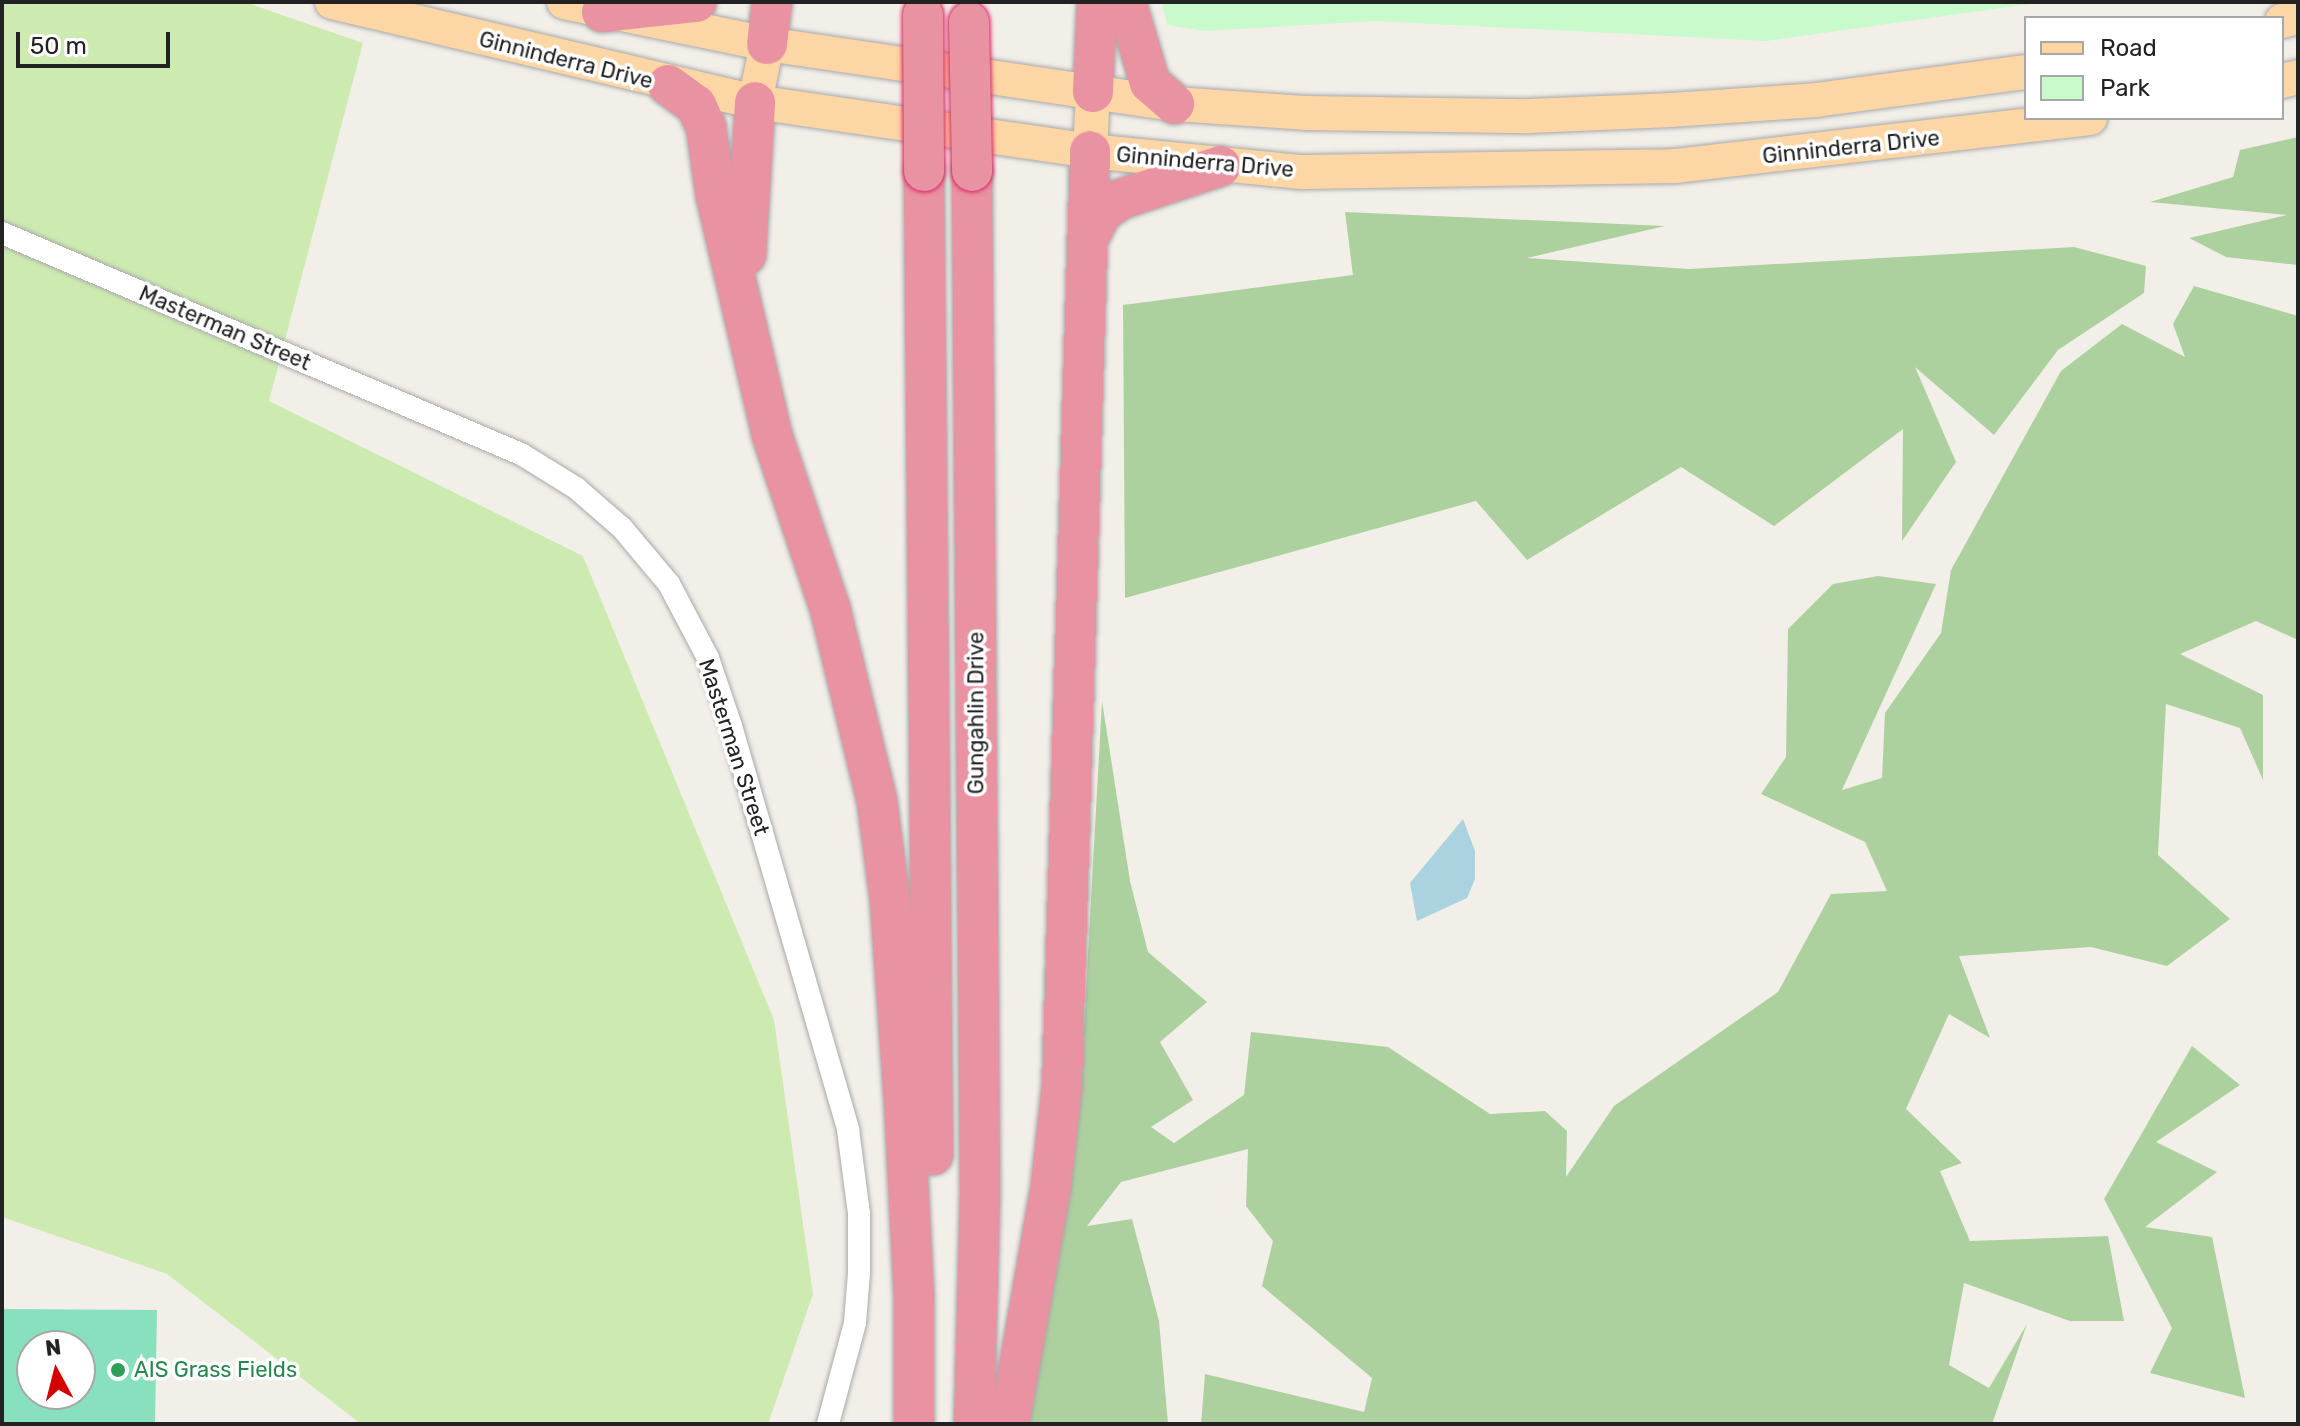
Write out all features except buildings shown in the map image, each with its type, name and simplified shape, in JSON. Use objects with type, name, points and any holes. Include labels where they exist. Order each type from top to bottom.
[{"type":"highway","points":[[602,12],[696,2]]},
{"type":"highway","points":[[767,44],[772,2]]},
{"type":"highway","points":[[1093,92],[1097,2]]},
{"type":"highway","points":[[1126,2],[1150,83],[1174,104]]},
{"type":"highway","points":[[923,8],[931,1424]]},
{"type":"highway","name":"Gungahlin Drive","points":[[969,12],[980,1195],[974,1424]]},
{"type":"highway","points":[[668,85],[696,105],[706,127],[746,327],[772,435],[833,621],[877,801],[890,900],[904,1085],[914,1298],[914,1424]]},
{"type":"highway","points":[[746,327],[745,207],[755,102]]},
{"type":"highway","points":[[1009,1424],[1051,1185],[1062,1085],[1090,151]]},
{"type":"highway","points":[[1087,241],[1102,212],[1121,199],[1221,166]]},
{"type":"main road","name":"Ginninderra Drive","points":[[332,2],[668,85],[755,102],[1090,151],[1221,166],[1333,172],[1676,166],[2073,120]]},
{"type":"main road","points":[[564,2],[767,44],[1174,104],[1305,113],[1529,116],[1816,100],[2024,72]]},
{"type":"main road","points":[[755,102],[767,44]]},
{"type":"main road","points":[[1090,151],[1093,92]]},
{"type":"street","name":"Masterman Street","points":[[2,233],[521,454],[576,488],[622,528],[669,584],[708,658],[731,726],[848,1130],[859,1214],[859,1273],[855,1323],[828,1424]]},
{"type":"green space","points":[[2,2],[245,2],[363,43],[269,401],[583,556],[774,1020],[813,1294],[768,1424],[361,1424],[167,1274],[2,1217]]},
{"type":"green space","points":[[1162,2],[2045,2],[1766,41],[1375,21],[1205,31],[1167,25]]},
{"type":"green space","points":[[2298,137],[2298,265],[2226,257],[2189,238],[2287,215],[2150,202],[2233,177],[2240,150]]},
{"type":"green space","points":[[1345,212],[1665,226],[1527,258],[1689,269],[2074,247],[2146,266],[2144,293],[2058,350],[1994,435],[1915,367],[1956,462],[1902,541],[1903,429],[1774,526],[1681,467],[1527,560],[1476,501],[1125,598],[1123,305],[1353,275]]},
{"type":"green space","points":[[2194,286],[2298,316],[2298,640],[2256,621],[2180,654],[2263,695],[2263,780],[2240,728],[2166,704],[2158,855],[2230,919],[2167,966],[2091,947],[1959,956],[1990,1038],[1949,1014],[1906,1109],[1962,1163],[1940,1171],[1970,1241],[2108,1236],[2124,1321],[2070,1321],[1964,1283],[1949,1365],[1989,1388],[2027,1324],[1992,1424],[1201,1424],[1205,1374],[1364,1412],[1372,1378],[1262,1286],[1273,1241],[1246,1206],[1248,1149],[1121,1182],[1087,1226],[1132,1219],[1159,1321],[1168,1424],[1026,1424],[1080,1099],[1102,701],[1130,881],[1148,952],[1207,1002],[1160,1042],[1193,1100],[1151,1127],[1174,1143],[1244,1095],[1251,1032],[1388,1047],[1490,1114],[1545,1111],[1567,1131],[1566,1177],[1614,1106],[1778,992],[1831,894],[1887,891],[1865,842],[1761,794],[1786,757],[1788,629],[1833,584],[1878,576],[1936,584],[1842,790],[1882,778],[1885,713],[1941,633],[1951,570],[2061,371],[2122,324],[2185,357],[2173,324]]},
{"type":"green space","points":[[2192,1046],[2240,1085],[2156,1142],[2217,1172],[2145,1227],[2212,1237],[2245,1398],[2150,1373],[2172,1328],[2104,1199]]},
{"type":"green space","name":"AIS Grass Fields","points":[[2,1309],[157,1310],[155,1424],[2,1424]]},
{"type":"water","points":[[1463,819],[1475,851],[1475,879],[1467,898],[1417,921],[1410,883]]},
{"type":"place","name":"AIS Grass Fields","points":[[118,1370]]}]
